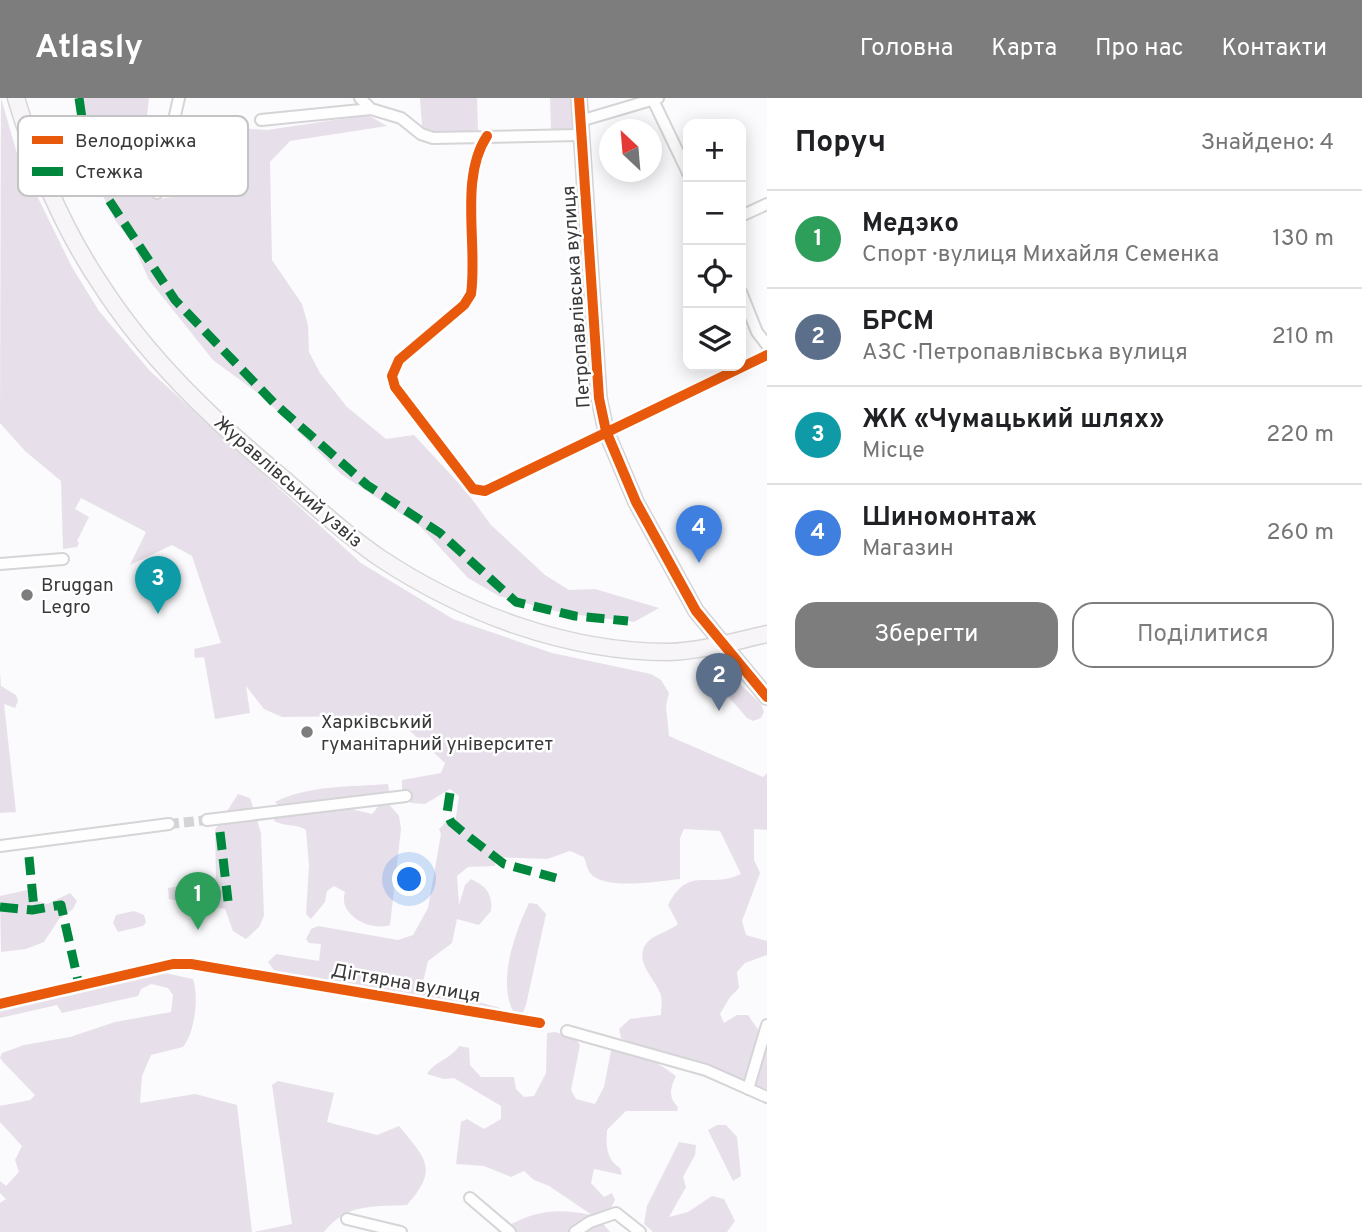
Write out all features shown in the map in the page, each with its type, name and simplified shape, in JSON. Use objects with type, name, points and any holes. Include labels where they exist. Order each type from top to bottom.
[{"type":"main road","name":"Журавлівський узвіз","points":[[16,98],[22,116]]},
{"type":"main road","name":"Журавлівський узвіз","points":[[51,196],[94,275],[125,320],[163,366],[233,436],[378,556],[456,601],[535,631],[623,648],[659,651],[686,651],[767,634]]},
{"type":"street","points":[[175,116],[179,98]]},
{"type":"street","points":[[360,98],[401,118],[426,137],[487,136],[580,128],[655,99],[683,162]]},
{"type":"street","name":"Петропавлівська вулиця","points":[[579,98],[598,398],[606,431],[636,502],[701,620],[767,697]]},
{"type":"street","points":[[261,120],[370,103]]},
{"type":"street","points":[[487,136],[480,147],[476,162],[471,217],[471,295],[464,305],[399,360],[392,376],[395,387],[470,486],[477,491],[485,491],[767,355]]},
{"type":"street","points":[[746,214],[767,204]]},
{"type":"street","points":[[746,304],[757,332],[767,345]]},
{"type":"street","points":[[0,564],[63,559]]},
{"type":"street","points":[[208,820],[406,796]]},
{"type":"street","points":[[0,846],[169,824]]},
{"type":"street","name":"Дігтярна вулиця","points":[[0,1003],[173,964],[267,975],[540,1023]]},
{"type":"street","points":[[748,1088],[767,1025]]},
{"type":"street","points":[[567,1031],[706,1070],[767,1097]]},
{"type":"street","points":[[470,1198],[510,1232]]},
{"type":"street","points":[[575,1232],[590,1222],[616,1213],[640,1232]]},
{"type":"street","points":[[347,1219],[401,1232]]},
{"type":"shaded area","points":[[1,98],[18,157],[18,196],[37,196],[72,267],[99,311],[150,371],[361,563],[453,619],[552,653],[651,674],[661,680],[669,693],[666,706],[669,736],[763,777],[767,773],[767,830],[754,829],[754,860],[760,873],[742,921],[746,935],[767,941],[767,955],[745,963],[737,972],[739,988],[720,1014],[724,1023],[737,1015],[748,1015],[760,1032],[767,1032],[767,1089],[635,1046],[621,1038],[619,1029],[630,1019],[661,1015],[661,996],[642,957],[646,944],[678,924],[668,905],[676,893],[692,881],[719,880],[741,874],[720,831],[684,829],[680,838],[680,879],[632,884],[607,882],[590,873],[584,857],[570,851],[547,859],[496,857],[495,866],[468,867],[457,876],[459,905],[465,885],[471,879],[487,891],[491,900],[491,911],[479,925],[457,919],[452,943],[428,961],[422,986],[500,1008],[501,1011],[496,1014],[276,973],[268,962],[276,954],[319,961],[321,944],[309,943],[306,939],[311,929],[318,926],[398,940],[413,935],[428,908],[441,834],[439,829],[447,821],[455,824],[459,796],[450,789],[425,804],[411,803],[402,790],[402,780],[441,773],[445,763],[400,722],[364,716],[282,717],[264,709],[246,686],[250,713],[215,719],[204,657],[195,658],[194,649],[221,643],[192,556],[172,545],[130,565],[146,532],[81,498],[75,509],[89,517],[77,541],[77,547],[63,549],[61,481],[25,451],[0,423]]},
{"type":"shaded area","points":[[79,98],[149,98],[146,116],[82,116]]},
{"type":"shaded area","points":[[420,98],[477,98],[478,130],[432,134],[422,126]]},
{"type":"shaded area","points":[[550,98],[574,98],[573,130],[551,129]]},
{"type":"shaded area","points":[[368,115],[387,126],[290,141],[270,162],[272,260],[302,304],[308,325],[309,352],[320,373],[347,407],[386,439],[414,435],[466,491],[491,525],[545,575],[569,590],[595,589],[659,608],[634,622],[563,613],[499,596],[468,578],[421,527],[341,474],[263,397],[213,360],[149,280],[133,244],[115,220],[103,196],[153,196],[158,199],[178,196],[248,196],[248,129],[267,130]]},
{"type":"shaded area","points":[[711,661],[720,665],[761,704],[764,712],[761,718],[753,721],[747,718],[707,672],[707,665]]},
{"type":"shaded area","points":[[0,672],[1,686],[16,695],[18,701],[15,708],[4,704],[16,812],[0,813]]},
{"type":"shaded area","points":[[388,784],[389,791],[383,794],[279,806],[275,802],[301,792]]},
{"type":"shaded area","points":[[238,794],[250,798],[261,833],[264,916],[259,927],[246,939],[233,931],[225,909],[169,899],[168,888],[210,882],[216,877],[215,830]]},
{"type":"shaded area","points":[[381,803],[388,803],[399,816],[401,829],[390,925],[374,926],[357,920],[346,908],[345,892],[334,886],[327,891],[325,902],[311,919],[306,914],[309,865],[306,830],[274,821],[275,815],[351,809],[372,814]]},
{"type":"shaded area","points":[[27,890],[39,902],[47,904],[70,893],[77,901],[73,909],[59,919],[44,942],[26,949],[1,952],[0,896]]},
{"type":"shaded area","points":[[529,903],[537,904],[546,914],[526,1005],[522,1015],[516,1016],[510,1004],[507,975],[513,944]]},
{"type":"shaded area","points":[[134,911],[144,915],[146,922],[143,926],[118,932],[113,923],[116,915]]},
{"type":"shaded area","points":[[165,973],[193,979],[195,1014],[183,1047],[151,1055],[142,1076],[140,1103],[195,1094],[237,1105],[252,1232],[0,1232],[0,1203],[6,1199],[0,1193],[0,1181],[6,1186],[19,1172],[15,1160],[22,1146],[0,1122],[0,1106],[30,1100],[35,1095],[0,1058],[2,1053],[24,1045],[70,1037],[115,1022],[171,1012],[173,995],[168,988],[151,984],[141,989],[138,996],[62,1013],[57,1005],[0,1018],[0,1008]]},
{"type":"shaded area","points":[[555,1032],[575,1038],[580,1045],[571,1090],[576,1099],[595,1104],[604,1087],[611,1051],[619,1050],[654,1061],[676,1076],[671,1092],[678,1107],[677,1111],[626,1111],[607,1130],[608,1152],[622,1175],[594,1169],[591,1183],[604,1197],[612,1193],[615,1200],[611,1208],[598,1217],[610,1232],[497,1232],[521,1219],[554,1211],[592,1215],[549,1186],[534,1180],[524,1171],[511,1177],[484,1166],[456,1164],[461,1122],[467,1119],[484,1129],[501,1119],[501,1106],[454,1078],[444,1079],[427,1074],[459,1046],[469,1048],[470,1065],[481,1077],[514,1077],[516,1089],[524,1097],[534,1096],[546,1073],[547,1033]]},
{"type":"shaded area","points":[[278,1081],[334,1093],[327,1122],[377,1135],[399,1126],[422,1156],[426,1173],[417,1193],[407,1205],[351,1211],[324,1232],[254,1232],[292,1224],[272,1085]]},
{"type":"shaded area","points":[[717,1125],[726,1125],[737,1137],[741,1176],[733,1181],[708,1130]]},
{"type":"shaded area","points":[[679,1142],[696,1145],[695,1155],[683,1177],[686,1187],[669,1217],[688,1212],[712,1196],[724,1199],[735,1221],[727,1232],[653,1232],[644,1224],[647,1206]]},
{"type":"tunnel","points":[[169,824],[207,820]]},
{"type":"marked path","points":[[79,98],[82,116]]},
{"type":"marked path","points":[[107,196],[175,300],[275,404],[367,485],[440,533],[516,602],[575,616],[628,621]]},
{"type":"marked path","points":[[450,793],[447,813],[451,822],[464,833],[504,864],[556,878]]},
{"type":"marked path","points":[[220,832],[228,901]]},
{"type":"marked path","points":[[29,857],[34,909]]},
{"type":"marked path","points":[[0,907],[32,910],[61,905],[79,985]]},
{"type":"cycle path","points":[[579,98],[599,398],[606,431],[636,502],[696,611],[767,697]]},
{"type":"cycle path","points":[[487,136],[479,153],[471,192],[471,294],[464,305],[399,360],[392,376],[395,387],[473,489],[485,491],[767,355]]},
{"type":"cycle path","points":[[0,1004],[173,964],[191,964],[540,1023]]},
{"type":"place","name":"Шиномонтаж","points":[[699,563]]},
{"type":"place","name":"Bruggan Legro","points":[[27,595]]},
{"type":"place","name":"ЖК «Чумацький шлях»","points":[[158,614]]},
{"type":"place","name":"БРСМ","points":[[719,711]]},
{"type":"place","name":"Харківський гуманітарний університет","points":[[307,732]]},
{"type":"place","name":"Медэко","points":[[198,930]]}]
